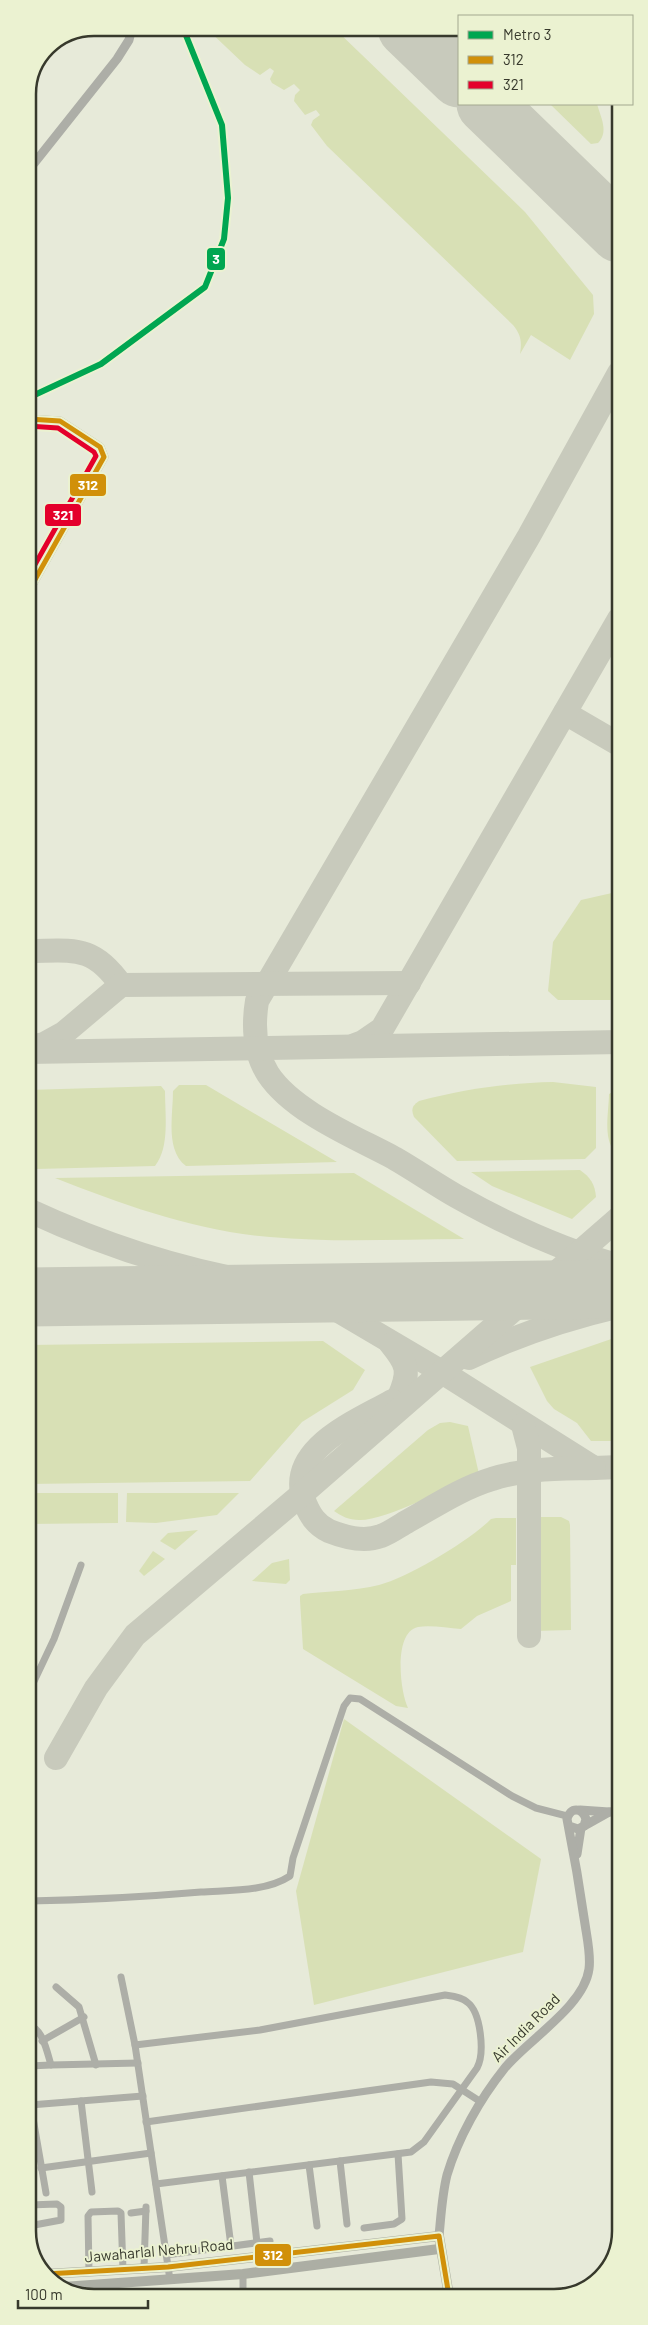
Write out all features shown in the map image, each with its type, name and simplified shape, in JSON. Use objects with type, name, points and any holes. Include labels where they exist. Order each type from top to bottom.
[{"type":"main road","points":[[439,2236],[439,2249],[448,2289]]},
{"type":"main road","name":"Jawaharlal Nehru Road","points":[[56,2274],[168,2267],[439,2236]]},
{"type":"main road","name":"Jawaharlal Nehru Road","points":[[80,2287],[243,2274],[439,2249]]},
{"type":"street","points":[[36,161],[117,59],[130,36]]},
{"type":"street","points":[[36,420],[60,421],[100,446],[104,457],[36,578]]},
{"type":"street","points":[[36,1677],[54,1638],[81,1565]]},
{"type":"street","points":[[36,1901],[117,1899],[240,1889],[280,1883],[290,1876],[293,1858],[344,1706],[350,1698],[360,1699],[512,1796],[536,1808],[567,1816],[571,1811],[580,1810],[612,1812]]},
{"type":"street","name":"Air India Road","points":[[576,1862],[582,1827],[586,1819],[580,1810]]},
{"type":"street","points":[[569,1826],[574,1829],[582,1827],[609,1812]]},
{"type":"street","name":"Air India Road","points":[[439,2236],[447,2176],[460,2144],[481,2102],[505,2067],[548,2029],[571,2004],[584,1984],[589,1970],[589,1948],[567,1816]]},
{"type":"street","points":[[121,1977],[138,2063],[170,2280]]},
{"type":"street","points":[[56,1987],[75,2002],[84,2017],[96,2065]]},
{"type":"street","points":[[135,2045],[260,2030],[445,1995],[466,2000],[472,2006],[482,2045],[479,2063],[418,2148],[398,2154],[156,2184]]},
{"type":"street","points":[[42,2041],[84,2017]]},
{"type":"street","points":[[36,2028],[51,2065]]},
{"type":"street","points":[[36,2066],[138,2063]]},
{"type":"street","points":[[146,2122],[431,2082],[444,2082],[462,2088],[481,2102]]},
{"type":"street","points":[[36,2105],[143,2096]]},
{"type":"street","points":[[81,2101],[92,2192]]},
{"type":"street","points":[[36,2139],[46,2193]]},
{"type":"street","points":[[41,2168],[151,2153]]},
{"type":"street","points":[[364,2228],[394,2224],[402,2219],[398,2154]]},
{"type":"street","points":[[340,2161],[347,2224]]},
{"type":"street","points":[[309,2165],[317,2226]]},
{"type":"street","points":[[249,2172],[257,2242]]},
{"type":"street","points":[[222,2176],[231,2246]]},
{"type":"street","points":[[36,2205],[57,2204],[61,2207],[62,2217],[61,2220],[36,2225]]},
{"type":"street","points":[[131,2213],[146,2209],[144,2268]]},
{"type":"street","points":[[89,2272],[88,2216],[91,2212],[118,2211],[121,2213],[123,2270]]},
{"type":"street","points":[[166,2255],[270,2241]]},
{"type":"street","points":[[70,2283],[71,2274]]},
{"type":"street","points":[[243,2274],[243,2289]]},
{"type":"green space","points":[[214,36],[342,36],[525,212],[593,295],[594,314],[570,360],[531,335],[520,354],[520,338],[513,325],[327,146],[311,125],[313,120],[320,115],[316,110],[305,115],[294,101],[295,95],[300,90],[294,84],[284,90],[272,83],[270,79],[274,71],[270,68],[260,75],[245,65]]},
{"type":"green space","points":[[551,105],[597,105],[604,130],[598,143],[591,144]]},
{"type":"green space","points":[[612,893],[612,1000],[558,1000],[548,991],[553,942],[581,900]]},
{"type":"green space","points":[[553,1082],[596,1087],[596,1148],[585,1159],[457,1161],[414,1117],[413,1108],[419,1101],[485,1087]]},
{"type":"green space","points":[[179,1085],[206,1085],[337,1162],[186,1166],[179,1159],[175,1151],[172,1132],[173,1091]]},
{"type":"green space","points":[[161,1086],[165,1091],[166,1130],[160,1158],[155,1166],[36,1169],[36,1090]]},
{"type":"green space","points":[[612,1092],[612,1148],[607,1128],[609,1094]]},
{"type":"green space","points":[[580,1170],[591,1181],[596,1197],[572,1219],[492,1186],[471,1172]]},
{"type":"green space","points":[[354,1173],[464,1239],[319,1240],[242,1234],[187,1223],[160,1215],[107,1198],[55,1178]]},
{"type":"green space","points":[[612,1339],[612,1441],[591,1441],[577,1423],[554,1409],[547,1401],[530,1367]]},
{"type":"green space","points":[[323,1341],[365,1370],[353,1390],[302,1422],[250,1481],[36,1484],[36,1345]]},
{"type":"green space","points":[[450,1422],[468,1426],[479,1474],[401,1509],[371,1519],[352,1519],[334,1511],[428,1430],[440,1423]]},
{"type":"green space","points":[[36,1493],[118,1493],[118,1523],[36,1524]]},
{"type":"green space","points":[[127,1493],[239,1493],[217,1515],[156,1523],[126,1522]]},
{"type":"green space","points":[[535,1517],[561,1517],[569,1521],[571,1630],[534,1631]]},
{"type":"green space","points":[[516,1518],[516,1565],[511,1565],[511,1601],[477,1616],[461,1629],[423,1626],[410,1631],[405,1640],[401,1663],[401,1677],[408,1708],[396,1706],[303,1649],[300,1596],[303,1594],[370,1587],[392,1581],[438,1557],[491,1519]]},
{"type":"green space","points":[[198,1530],[175,1550],[160,1541],[168,1533]]},
{"type":"green space","points":[[153,1551],[165,1559],[144,1576],[139,1571]]},
{"type":"green space","points":[[289,1559],[290,1580],[286,1584],[252,1581],[272,1563]]},
{"type":"green space","points":[[344,1719],[541,1859],[523,1952],[314,2005],[296,1891]]},
{"type":"taxiway","points":[[612,386],[529,536],[257,1001],[255,1020],[257,1048],[263,1066],[279,1088],[309,1112],[394,1158],[456,1196],[495,1217],[557,1245],[612,1264]]},
{"type":"taxiway","points":[[355,1045],[382,1029],[612,631]]},
{"type":"taxiway","points":[[565,713],[612,740]]},
{"type":"taxiway","points":[[36,951],[70,951],[91,956],[101,962],[121,985]]},
{"type":"taxiway","points":[[36,1046],[44,1044],[64,1033],[121,985],[409,983]]},
{"type":"taxiway","points":[[36,1052],[612,1042]]},
{"type":"taxiway","points":[[36,1214],[95,1238],[165,1262],[237,1279],[309,1290]]},
{"type":"taxiway","points":[[56,1758],[96,1688],[135,1635],[302,1494],[612,1224]]},
{"type":"taxiway","points":[[293,1293],[311,1297],[325,1303],[442,1372],[594,1468],[612,1467]]},
{"type":"taxiway","points":[[469,1358],[543,1328],[612,1308]]},
{"type":"taxiway","points":[[391,1344],[401,1357],[406,1369],[405,1381],[399,1397]]},
{"type":"taxiway","points":[[392,1401],[343,1428],[327,1440],[314,1453],[305,1467],[301,1484],[305,1503],[314,1519],[320,1526],[329,1531],[355,1538],[375,1538],[388,1533],[459,1492],[492,1479],[530,1471],[594,1468]]},
{"type":"taxiway","points":[[523,1425],[529,1448],[529,1636]]},
{"type":"runway","points":[[415,36],[458,77]]},
{"type":"runway","points":[[487,105],[612,226]]},
{"type":"runway","points":[[36,1297],[612,1289]]},
{"type":"metro line","name":"3","points":[[36,394],[101,364],[205,287],[224,239],[228,198],[222,125],[186,36]]},
{"type":"transit line","name":"312","points":[[36,420],[60,421],[100,447],[104,457],[36,578]]},
{"type":"transit line","name":"321","points":[[36,427],[58,428],[94,452],[96,456],[36,563]]},
{"type":"transit line","name":"312","points":[[55,2273],[168,2267],[439,2236],[448,2289]]}]
